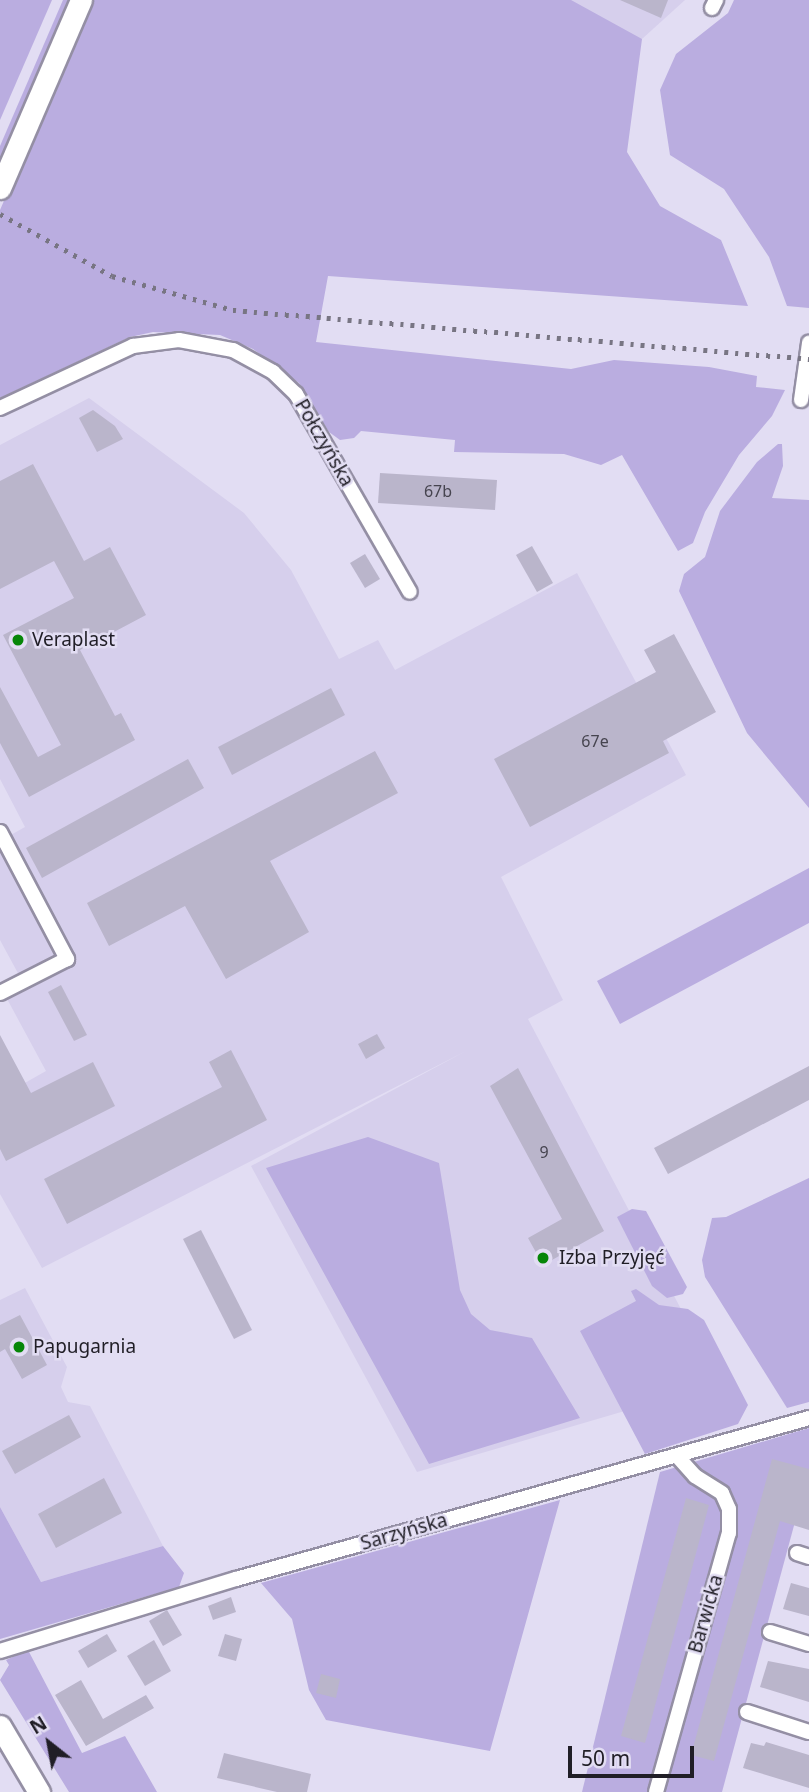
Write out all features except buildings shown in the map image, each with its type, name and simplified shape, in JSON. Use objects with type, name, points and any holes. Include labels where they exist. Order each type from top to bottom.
[{"type":"main road","points":[[0,188],[81,0]]},
{"type":"main road","points":[[0,1726],[39,1792]]},
{"type":"street","name":"Połczyńska","points":[[0,408],[133,346],[179,340],[233,350],[273,372],[296,394],[410,592]]},
{"type":"street","points":[[801,400],[809,343]]},
{"type":"street","points":[[0,832],[67,959],[0,993]]},
{"type":"street","name":"Sarzyńska","points":[[0,1651],[236,1579],[809,1418]]},
{"type":"street","name":"Barwicka","points":[[656,1792],[729,1533],[729,1508],[722,1493],[695,1476],[677,1456]]},
{"type":"street","points":[[769,1632],[809,1644]]},
{"type":"street","points":[[747,1712],[809,1732]]},
{"type":"shaded area","points":[[0,0],[52,0],[0,120]]},
{"type":"shaded area","points":[[63,0],[71,0],[0,164],[0,146]]},
{"type":"shaded area","points":[[91,0],[571,0],[642,39],[627,152],[660,206],[721,240],[748,306],[328,276],[316,342],[571,369],[614,360],[709,367],[757,376],[756,387],[785,390],[772,416],[739,455],[705,512],[693,543],[678,551],[622,455],[601,465],[564,454],[454,452],[455,440],[361,431],[354,438],[340,440],[329,432],[299,383],[253,349],[220,335],[153,332],[130,337],[0,398],[0,210]]},
{"type":"shaded area","points":[[544,0],[685,0],[642,39],[602,61]]},
{"type":"shaded area","points":[[734,0],[809,0],[809,308],[787,306],[769,257],[724,189],[670,155],[660,90],[676,54],[728,13]]},
{"type":"shaded area","points":[[89,398],[244,513],[291,570],[339,659],[378,640],[395,670],[577,573],[686,775],[501,877],[563,1000],[528,1019],[720,1383],[417,1472],[251,1166],[466,1051],[42,1268],[0,1194],[0,1097],[46,1071],[6,997],[26,988],[0,940],[0,841],[25,827],[0,779],[0,445]]},
{"type":"shaded area","points":[[778,444],[782,444],[783,466],[772,498],[809,500],[809,808],[747,733],[679,591],[684,574],[705,557],[720,511],[757,462]]},
{"type":"shaded area","points":[[809,868],[809,923],[620,1024],[597,981]]},
{"type":"shaded area","points":[[368,1137],[439,1163],[460,1290],[471,1314],[490,1330],[532,1338],[580,1418],[429,1464],[266,1168]]},
{"type":"shaded area","points":[[809,1178],[809,1402],[787,1408],[705,1277],[702,1260],[712,1218],[726,1217]]},
{"type":"shaded area","points":[[632,1209],[646,1211],[687,1287],[683,1294],[667,1298],[652,1286],[617,1217]]},
{"type":"shaded area","points":[[25,1288],[67,1367],[61,1387],[68,1402],[90,1406],[163,1546],[41,1582],[0,1507],[0,1300]]},
{"type":"shaded area","points":[[636,1289],[659,1305],[688,1309],[704,1320],[748,1405],[738,1424],[645,1454],[580,1331],[636,1301],[631,1291]]},
{"type":"shaded area","points":[[809,1428],[809,1470],[722,1792],[582,1792],[660,1472]]},
{"type":"shaded area","points":[[560,1500],[490,1751],[326,1720],[309,1690],[292,1619],[261,1583]]},
{"type":"shaded area","points":[[0,1507],[41,1582],[163,1546],[184,1573],[179,1587],[0,1639]]},
{"type":"shaded area","points":[[28,1650],[82,1753],[125,1736],[157,1792],[69,1792],[0,1680],[9,1665],[6,1660]]},
{"type":"railway","points":[[0,214],[112,276],[233,310],[809,359]]},
{"type":"place","name":"Veraplast","points":[[18,640]]},
{"type":"place","name":"Izba Przyjęć","points":[[543,1258]]},
{"type":"place","name":"Papugarnia","points":[[19,1347]]}]
